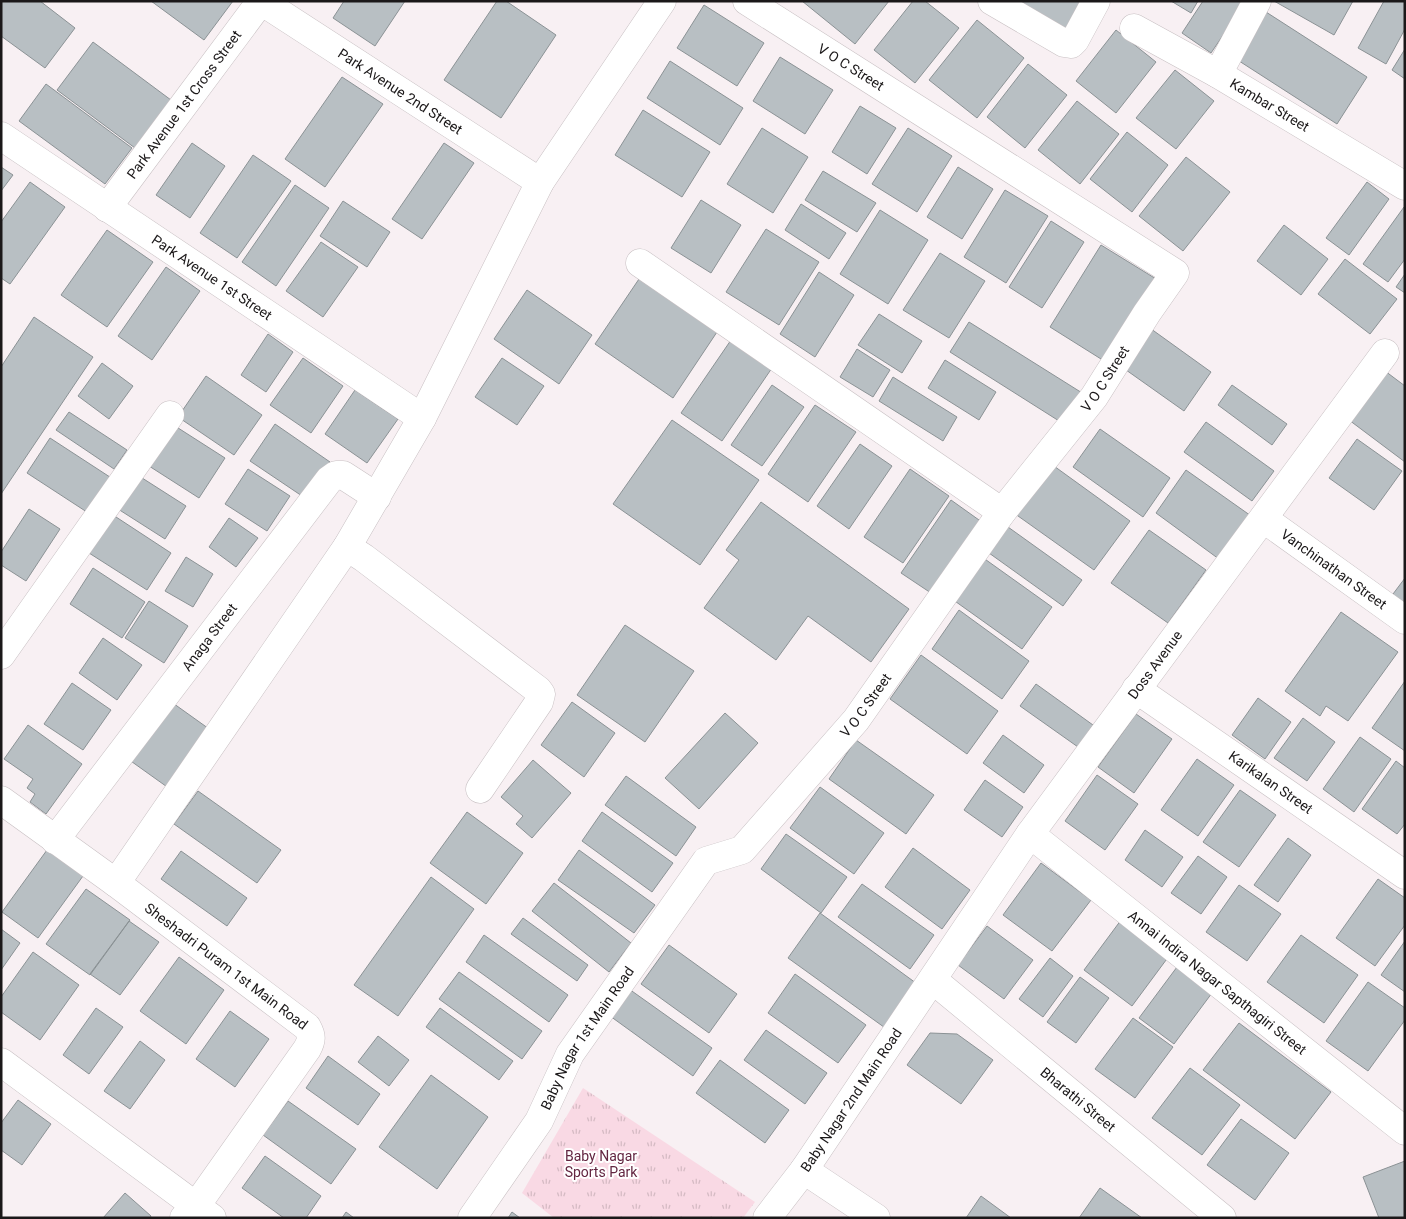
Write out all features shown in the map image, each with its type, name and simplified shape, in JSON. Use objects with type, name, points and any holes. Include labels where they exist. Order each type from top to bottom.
[{"type":"street","name":"Park Avenue 2nd Street","points":[[261,1],[540,182]]},
{"type":"street","name":"Park Avenue 1st Cross Street","points":[[107,208],[261,1]]},
{"type":"street","points":[[1,800],[116,883],[347,546],[422,418],[540,182],[662,1]]},
{"type":"street","name":"V O C Street","points":[[706,861],[742,850],[856,720],[1002,512],[1094,397],[1175,272],[747,1]]},
{"type":"street","points":[[992,1],[1064,43],[1071,44],[1096,1]]},
{"type":"street","points":[[1218,74],[1258,1]]},
{"type":"street","name":"Kambar Street","points":[[1134,28],[1218,74],[1405,186]]},
{"type":"street","name":"Park Avenue 1st Street","points":[[1,136],[422,418]]},
{"type":"street","points":[[640,263],[1002,512]]},
{"type":"street","name":"Doss Avenue","points":[[933,980],[1030,834],[1385,353]]},
{"type":"street","points":[[1,654],[170,415]]},
{"type":"street","name":"Anaga Street","points":[[56,840],[332,477],[343,475],[377,497]]},
{"type":"street","name":"Vanchinathan Street","points":[[1264,518],[1405,620]]},
{"type":"street","points":[[347,546],[541,694],[539,702],[480,789]]},
{"type":"street","name":"Karikalan Street","points":[[1136,689],[1405,875]]},
{"type":"street","name":"Annai Indira Nagar Sapthagiri Street","points":[[1030,834],[1405,1131]]},
{"type":"street","name":"Baby Nagar 1st Main Road","points":[[472,1218],[539,1121],[570,1054],[706,861]]},
{"type":"street","name":"Sheshadri Puram 1st Main Road","points":[[116,883],[307,1027],[312,1035],[307,1049],[197,1214]]},
{"type":"street","name":"Baby Nagar 2nd Main Road","points":[[768,1218],[804,1170],[933,980]]},
{"type":"street","name":"Bharathi Street","points":[[933,980],[1222,1218]]},
{"type":"street","points":[[1,1062],[197,1214]]},
{"type":"street","points":[[804,1170],[876,1218]]},
{"type":"green space","name":"Baby Nagar Sports Park","points":[[583,1088],[755,1202],[743,1218],[554,1218],[522,1193]]},
{"type":"building","points":[[1,1],[40,1],[75,28],[45,68],[1,36]]},
{"type":"building","points":[[151,1],[233,1],[204,40]]},
{"type":"building","points":[[344,1],[405,1],[375,46],[333,18]]},
{"type":"building","points":[[497,1],[506,1],[556,35],[501,118],[444,80]]},
{"type":"building","points":[[802,1],[889,1],[855,44]]},
{"type":"building","points":[[913,1],[925,1],[959,28],[915,83],[874,50]]},
{"type":"building","points":[[1019,1],[1082,1],[1066,29]]},
{"type":"building","points":[[1171,1],[1198,1],[1191,13]]},
{"type":"building","points":[[1203,1],[1240,1],[1244,4],[1211,53],[1182,33]]},
{"type":"building","points":[[1274,1],[1353,1],[1334,35]]},
{"type":"building","points":[[1384,1],[1405,1],[1405,29],[1386,64],[1358,48]]},
{"type":"building","points":[[704,5],[764,43],[737,86],[677,48]]},
{"type":"building","points":[[1266,12],[1367,77],[1337,124],[1236,59]]},
{"type":"building","points":[[977,20],[1024,58],[977,118],[929,80]]},
{"type":"building","points":[[1116,30],[1156,62],[1116,113],[1076,81]]},
{"type":"building","points":[[93,42],[175,103],[139,151],[57,90]]},
{"type":"building","points":[[1405,49],[1405,79],[1392,70]]},
{"type":"building","points":[[780,57],[833,90],[805,134],[753,101]]},
{"type":"building","points":[[670,61],[743,108],[720,145],[647,98]]},
{"type":"building","points":[[1028,64],[1067,95],[1025,148],[987,117]]},
{"type":"building","points":[[1175,70],[1214,101],[1176,149],[1136,118]]},
{"type":"building","points":[[342,77],[383,104],[325,187],[285,159]]},
{"type":"building","points":[[46,84],[132,148],[105,184],[19,121]]},
{"type":"building","points":[[1077,101],[1119,134],[1080,184],[1038,150]]},
{"type":"building","points":[[860,106],[896,128],[867,174],[832,152]]},
{"type":"building","points":[[643,110],[710,152],[682,197],[615,155]]},
{"type":"building","points":[[762,128],[808,157],[773,213],[727,184]]},
{"type":"building","points":[[908,128],[952,156],[917,212],[872,184]]},
{"type":"building","points":[[1127,132],[1168,165],[1132,212],[1090,179]]},
{"type":"building","points":[[192,143],[225,166],[190,218],[156,195]]},
{"type":"building","points":[[444,143],[474,163],[422,239],[392,219]]},
{"type":"building","points":[[253,155],[291,181],[237,258],[200,233]]},
{"type":"building","points":[[1186,157],[1230,192],[1183,251],[1139,216]]},
{"type":"building","points":[[1,167],[13,175],[1,191]]},
{"type":"building","points":[[958,167],[993,189],[962,239],[927,217]]},
{"type":"building","points":[[823,171],[876,203],[857,232],[805,200]]},
{"type":"building","points":[[30,182],[65,207],[10,284],[1,278],[1,222]]},
{"type":"building","points":[[1367,182],[1389,199],[1349,255],[1326,238]]},
{"type":"building","points":[[295,185],[329,208],[276,286],[242,262]]},
{"type":"building","points":[[1005,190],[1048,216],[1006,283],[964,257]]},
{"type":"building","points":[[701,200],[741,225],[711,273],[671,248]]},
{"type":"building","points":[[343,201],[390,232],[367,267],[320,236]]},
{"type":"building","points":[[801,204],[846,233],[829,259],[785,230]]},
{"type":"building","points":[[1404,207],[1405,259],[1388,282],[1363,264]]},
{"type":"building","points":[[880,210],[928,240],[888,304],[840,274]]},
{"type":"building","points":[[1051,221],[1084,242],[1042,308],[1009,287]]},
{"type":"building","points":[[1284,225],[1328,259],[1301,295],[1257,261]]},
{"type":"building","points":[[766,229],[819,262],[779,325],[726,292]]},
{"type":"building","points":[[107,230],[153,262],[107,327],[61,295]]},
{"type":"building","points":[[321,242],[358,267],[323,317],[286,291]]},
{"type":"building","points":[[1101,245],[1161,282],[1109,364],[1050,327]]},
{"type":"building","points":[[940,253],[985,281],[949,338],[903,310]]},
{"type":"building","points":[[1345,259],[1397,299],[1370,334],[1318,294]]},
{"type":"building","points":[[166,267],[200,291],[152,360],[118,336]]},
{"type":"building","points":[[819,272],[854,295],[815,357],[780,334]]},
{"type":"building","points":[[1405,274],[1405,293],[1396,287]]},
{"type":"building","points":[[639,279],[717,332],[673,398],[595,344]]},
{"type":"building","points":[[527,290],[592,335],[559,384],[494,339]]},
{"type":"building","points":[[879,314],[922,341],[902,373],[858,345]]},
{"type":"building","points":[[34,317],[93,357],[1,494],[1,367]]},
{"type":"building","points":[[969,322],[1087,396],[1067,426],[950,352]]},
{"type":"building","points":[[1147,326],[1211,372],[1184,411],[1119,365]]},
{"type":"building","points":[[268,334],[293,352],[266,392],[241,375]]},
{"type":"building","points":[[731,340],[772,368],[722,441],[681,413]]},
{"type":"building","points":[[857,349],[890,370],[873,397],[840,377]]},
{"type":"building","points":[[303,358],[343,386],[311,433],[270,405]]},
{"type":"building","points":[[502,358],[544,386],[517,425],[475,397]]},
{"type":"building","points":[[945,360],[996,392],[979,420],[928,388]]},
{"type":"building","points":[[102,363],[133,386],[109,419],[78,396]]},
{"type":"building","points":[[1385,371],[1405,386],[1405,462],[1349,420]]},
{"type":"building","points":[[206,376],[262,415],[234,455],[178,417]]},
{"type":"building","points":[[893,377],[957,417],[943,441],[879,401]]},
{"type":"building","points":[[772,385],[804,407],[762,466],[731,445]]},
{"type":"building","points":[[1232,385],[1287,424],[1272,445],[1218,405]]},
{"type":"building","points":[[355,390],[398,419],[367,463],[325,434]]},
{"type":"building","points":[[815,405],[856,432],[808,502],[768,474]]},
{"type":"building","points":[[69,412],[127,450],[114,469],[56,430]]},
{"type":"building","points":[[672,420],[759,480],[700,565],[613,504]]},
{"type":"building","points":[[1206,422],[1274,471],[1252,501],[1184,452]]},
{"type":"building","points":[[275,424],[330,462],[305,498],[250,461]]},
{"type":"building","points":[[175,426],[225,458],[199,498],[149,466]]},
{"type":"building","points":[[1100,429],[1170,478],[1143,517],[1073,467]]},
{"type":"building","points":[[50,438],[116,481],[93,516],[27,473]]},
{"type":"building","points":[[1357,439],[1402,471],[1374,510],[1329,478]]},
{"type":"building","points":[[860,444],[892,466],[849,529],[817,506]]},
{"type":"building","points":[[1047,461],[1130,521],[1094,570],[1011,511]]},
{"type":"building","points":[[248,469],[290,496],[267,531],[225,504]]},
{"type":"building","points":[[910,469],[949,496],[903,563],[864,537]]},
{"type":"building","points":[[1186,470],[1254,518],[1223,562],[1156,513]]},
{"type":"building","points":[[139,476],[186,506],[165,539],[118,509]]},
{"type":"building","points":[[951,500],[986,525],[937,597],[901,573]]},
{"type":"building","points":[[761,502],[909,609],[871,662],[808,616],[776,660],[704,608],[739,560],[726,550]]},
{"type":"building","points":[[29,509],[60,529],[26,581],[1,565],[1,552]]},
{"type":"building","points":[[113,515],[171,553],[147,590],[89,553]]},
{"type":"building","points":[[229,518],[258,538],[236,567],[209,547]]},
{"type":"building","points":[[1001,522],[1082,580],[1063,606],[982,548]]},
{"type":"building","points":[[1149,530],[1206,570],[1168,623],[1111,583]]},
{"type":"building","points":[[186,557],[213,574],[193,607],[165,591]]},
{"type":"building","points":[[982,557],[1052,607],[1022,649],[952,599]]},
{"type":"building","points":[[93,568],[145,602],[122,638],[70,604]]},
{"type":"building","points":[[1405,578],[1405,609],[1390,598]]},
{"type":"building","points":[[149,601],[188,626],[164,663],[125,638]]},
{"type":"building","points":[[959,610],[1029,661],[1002,699],[932,649]]},
{"type":"building","points":[[1341,612],[1398,652],[1348,721],[1326,706],[1320,716],[1285,691]]},
{"type":"building","points":[[625,625],[694,671],[645,742],[577,695]]},
{"type":"building","points":[[103,638],[142,665],[117,700],[79,673]]},
{"type":"building","points":[[921,655],[998,711],[967,754],[890,699]]},
{"type":"building","points":[[1405,681],[1405,751],[1372,728]]},
{"type":"building","points":[[72,683],[111,710],[83,750],[44,724]]},
{"type":"building","points":[[1036,684],[1093,725],[1078,747],[1020,706]]},
{"type":"building","points":[[1258,698],[1291,722],[1265,759],[1232,735]]},
{"type":"building","points":[[170,701],[212,731],[170,789],[128,759]]},
{"type":"building","points":[[572,702],[615,733],[584,777],[541,745]]},
{"type":"building","points":[[725,713],[758,743],[699,809],[665,778]]},
{"type":"building","points":[[1136,714],[1172,739],[1134,793],[1098,767]]},
{"type":"building","points":[[1303,718],[1335,742],[1307,781],[1274,758]]},
{"type":"building","points":[[28,725],[82,764],[46,814],[30,802],[35,794],[27,788],[33,779],[4,759]]},
{"type":"building","points":[[1003,735],[1044,765],[1024,793],[983,763]]},
{"type":"building","points":[[1360,737],[1391,759],[1354,812],[1323,789]]},
{"type":"building","points":[[856,740],[934,795],[906,834],[829,779]]},
{"type":"building","points":[[1197,759],[1234,785],[1198,836],[1161,810]]},
{"type":"building","points":[[533,760],[571,793],[532,838],[516,824],[523,816],[501,797]]},
{"type":"building","points":[[1396,761],[1405,768],[1405,824],[1397,834],[1362,809]]},
{"type":"building","points":[[1097,775],[1138,804],[1105,850],[1065,821]]},
{"type":"building","points":[[626,776],[696,827],[676,856],[605,805]]},
{"type":"building","points":[[985,780],[1023,807],[1002,837],[964,810]]},
{"type":"building","points":[[820,787],[884,833],[854,874],[790,828]]},
{"type":"building","points":[[1240,790],[1276,815],[1239,867],[1203,842]]},
{"type":"building","points":[[198,791],[281,850],[257,883],[174,824]]},
{"type":"building","points":[[467,812],[523,853],[486,904],[430,863]]},
{"type":"building","points":[[602,812],[673,863],[652,892],[582,841]]},
{"type":"building","points":[[1145,830],[1183,857],[1162,887],[1125,860]]},
{"type":"building","points":[[786,834],[847,877],[821,913],[761,869]]},
{"type":"building","points":[[1288,838],[1311,855],[1278,902],[1254,885]]},
{"type":"building","points":[[913,848],[970,890],[942,929],[885,887]]},
{"type":"building","points":[[47,850],[83,876],[38,938],[2,912]]},
{"type":"building","points":[[579,850],[655,905],[634,933],[558,880]]},
{"type":"building","points":[[181,851],[247,898],[227,926],[161,879]]},
{"type":"building","points":[[1198,856],[1227,877],[1201,914],[1171,893]]},
{"type":"building","points":[[1041,863],[1091,900],[1052,951],[1003,915]]},
{"type":"building","points":[[431,877],[474,909],[398,1016],[354,985]]},
{"type":"building","points":[[1378,879],[1405,898],[1405,925],[1375,966],[1336,938]]},
{"type":"building","points":[[554,883],[631,943],[609,972],[532,911]]},
{"type":"building","points":[[862,884],[934,935],[910,969],[838,917]]},
{"type":"building","points":[[1239,885],[1281,914],[1247,961],[1206,932]]},
{"type":"building","points":[[86,889],[130,920],[90,975],[46,944]]},
{"type":"building","points":[[820,913],[920,986],[888,1030],[788,958]]},
{"type":"building","points":[[1124,916],[1172,952],[1132,1006],[1084,970]]},
{"type":"building","points":[[523,918],[588,965],[577,981],[511,934]]},
{"type":"building","points":[[129,921],[159,942],[120,995],[90,974]]},
{"type":"building","points":[[987,926],[1033,960],[1004,999],[958,965]]},
{"type":"building","points":[[1,929],[20,943],[1,970]]},
{"type":"building","points":[[484,935],[568,995],[549,1022],[466,962]]},
{"type":"building","points":[[1301,935],[1358,975],[1324,1023],[1267,982]]},
{"type":"building","points":[[1405,941],[1405,992],[1381,975]]},
{"type":"building","points":[[669,945],[737,994],[709,1033],[641,984]]},
{"type":"building","points":[[33,952],[79,985],[40,1040],[1,1012],[1,997]]},
{"type":"building","points":[[179,957],[224,990],[186,1044],[140,1011]]},
{"type":"building","points":[[1050,958],[1073,976],[1043,1017],[1019,999]]},
{"type":"building","points":[[1177,967],[1212,993],[1174,1044],[1139,1018]]},
{"type":"building","points":[[459,972],[542,1031],[522,1059],[439,999]]},
{"type":"building","points":[[795,974],[866,1025],[838,1063],[768,1013]]},
{"type":"building","points":[[1080,977],[1109,998],[1076,1043],[1047,1022]]},
{"type":"building","points":[[1368,982],[1405,1008],[1405,1020],[1368,1071],[1326,1041]]},
{"type":"building","points":[[629,989],[712,1048],[693,1076],[610,1016]]},
{"type":"building","points":[[96,1008],[123,1027],[89,1074],[63,1055]]},
{"type":"building","points":[[440,1008],[513,1061],[499,1080],[426,1027]]},
{"type":"building","points":[[230,1011],[269,1039],[235,1087],[196,1059]]},
{"type":"building","points":[[1133,1018],[1173,1047],[1135,1098],[1095,1069]]},
{"type":"building","points":[[1239,1023],[1331,1092],[1295,1139],[1203,1070]]},
{"type":"building","points":[[766,1030],[827,1073],[805,1104],[744,1060]]},
{"type":"building","points":[[930,1033],[957,1034],[993,1060],[961,1104],[907,1065]]},
{"type":"building","points":[[378,1036],[409,1060],[389,1086],[358,1062]]},
{"type":"building","points":[[140,1041],[165,1060],[130,1109],[104,1091]]},
{"type":"building","points":[[328,1056],[380,1094],[358,1125],[306,1088]]},
{"type":"building","points":[[720,1060],[789,1110],[765,1143],[696,1093]]},
{"type":"building","points":[[1190,1068],[1240,1105],[1202,1155],[1152,1118]]},
{"type":"building","points":[[431,1075],[488,1117],[437,1189],[379,1147]]},
{"type":"building","points":[[18,1100],[51,1124],[22,1165],[1,1150],[1,1123]]},
{"type":"building","points":[[288,1101],[356,1149],[331,1184],[263,1135]]},
{"type":"building","points":[[1241,1119],[1289,1153],[1255,1200],[1207,1165]]},
{"type":"building","points":[[265,1156],[321,1196],[306,1218],[284,1218],[242,1188]]},
{"type":"building","points":[[1405,1161],[1405,1218],[1379,1218],[1363,1177]]},
{"type":"building","points":[[1100,1188],[1142,1218],[1079,1218]]},
{"type":"building","points":[[125,1193],[151,1216],[150,1218],[103,1218]]},
{"type":"building","points":[[981,1196],[1011,1218],[966,1218]]},
{"type":"building","points":[[346,1212],[354,1218],[342,1218]]},
{"type":"building","points":[[512,1212],[520,1218],[508,1218]]}]
